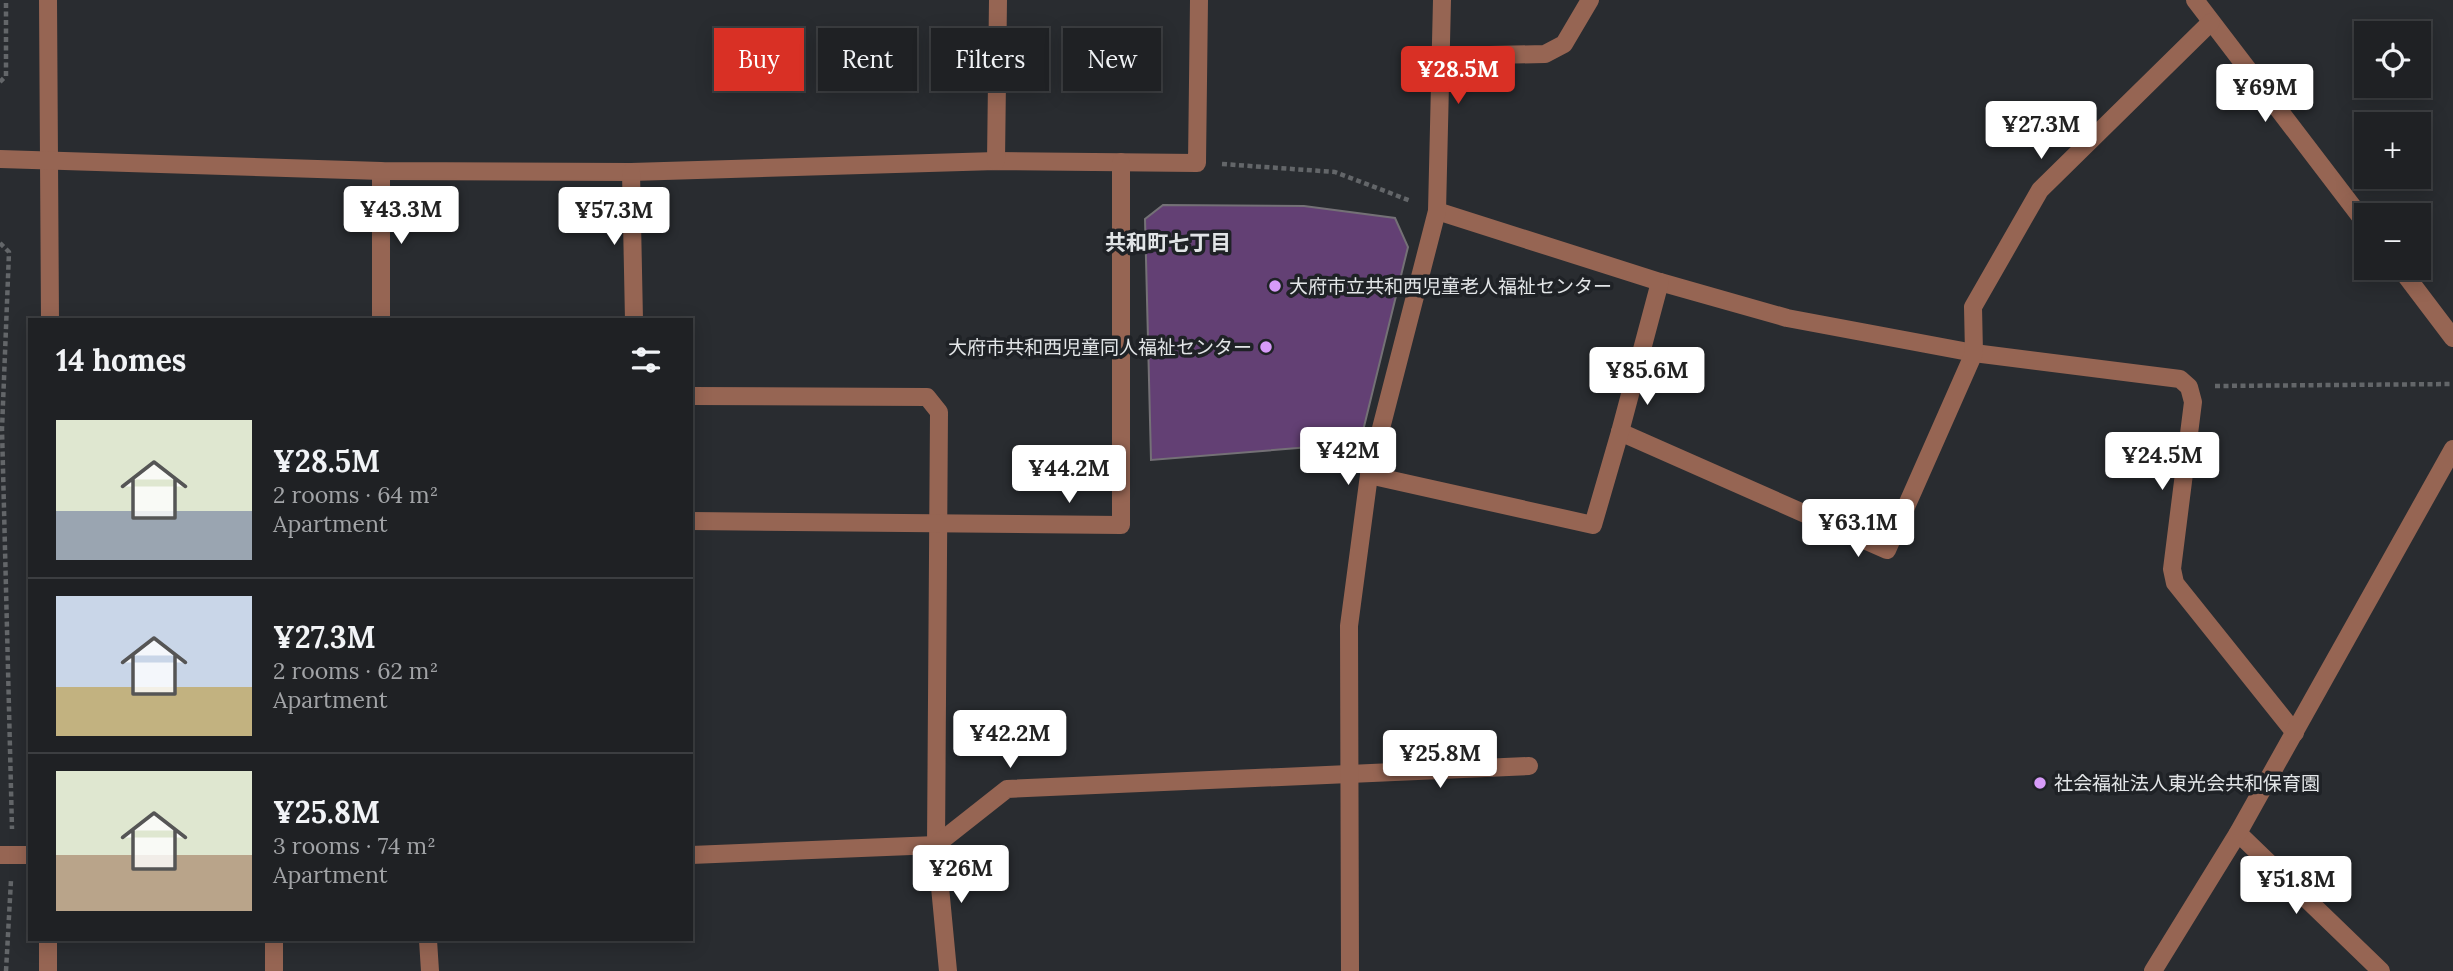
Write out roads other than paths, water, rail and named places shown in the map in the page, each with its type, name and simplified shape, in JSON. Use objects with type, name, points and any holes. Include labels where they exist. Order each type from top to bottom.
[{"type":"street","points":[[48,0],[50,318]]},
{"type":"street","points":[[996,161],[998,0]]},
{"type":"street","points":[[0,159],[382,171],[632,172],[996,161],[1197,163],[1199,0]]},
{"type":"street","points":[[1350,971],[1349,626],[1369,474],[1437,211],[1441,0]]},
{"type":"street","points":[[1440,56],[1545,54],[1564,44],[1590,0]]},
{"type":"street","points":[[2195,0],[2354,208]]},
{"type":"street","points":[[1620,432],[1887,550],[1974,353],[1973,307],[2039,190],[2211,22]]},
{"type":"street","points":[[693,521],[1121,525],[1121,162]]},
{"type":"street","points":[[382,171],[382,318]]},
{"type":"street","points":[[632,172],[634,318]]},
{"type":"street","points":[[1437,211],[1660,282],[1787,318],[1974,353],[2179,379],[2189,387],[2193,402],[2172,569],[2175,583],[2295,733]]},
{"type":"street","points":[[2409,280],[2453,338]]},
{"type":"street","points":[[1369,474],[1593,525],[1660,282]]},
{"type":"street","points":[[693,396],[927,397],[939,412],[936,845],[948,971]]},
{"type":"street","points":[[2153,971],[2238,833],[2453,449]]},
{"type":"street","points":[[693,855],[936,845],[1007,789],[1529,766]]},
{"type":"street","points":[[2238,833],[2381,971]]},
{"type":"street","points":[[48,941],[48,971]]},
{"type":"street","points":[[274,941],[274,971]]},
{"type":"street","points":[[428,941],[430,971]]},
{"type":"place","name":"大府市立共和西児童老人福祉センター","points":[[1275,286]]},
{"type":"place","name":"大府市共和西児童同人福祉センター","points":[[1266,347]]},
{"type":"place","name":"社会福祉法人東光会共和保育園","points":[[2040,783]]},
{"type":"district","name":"共和町七丁目","points":[[1168,243]]}]
